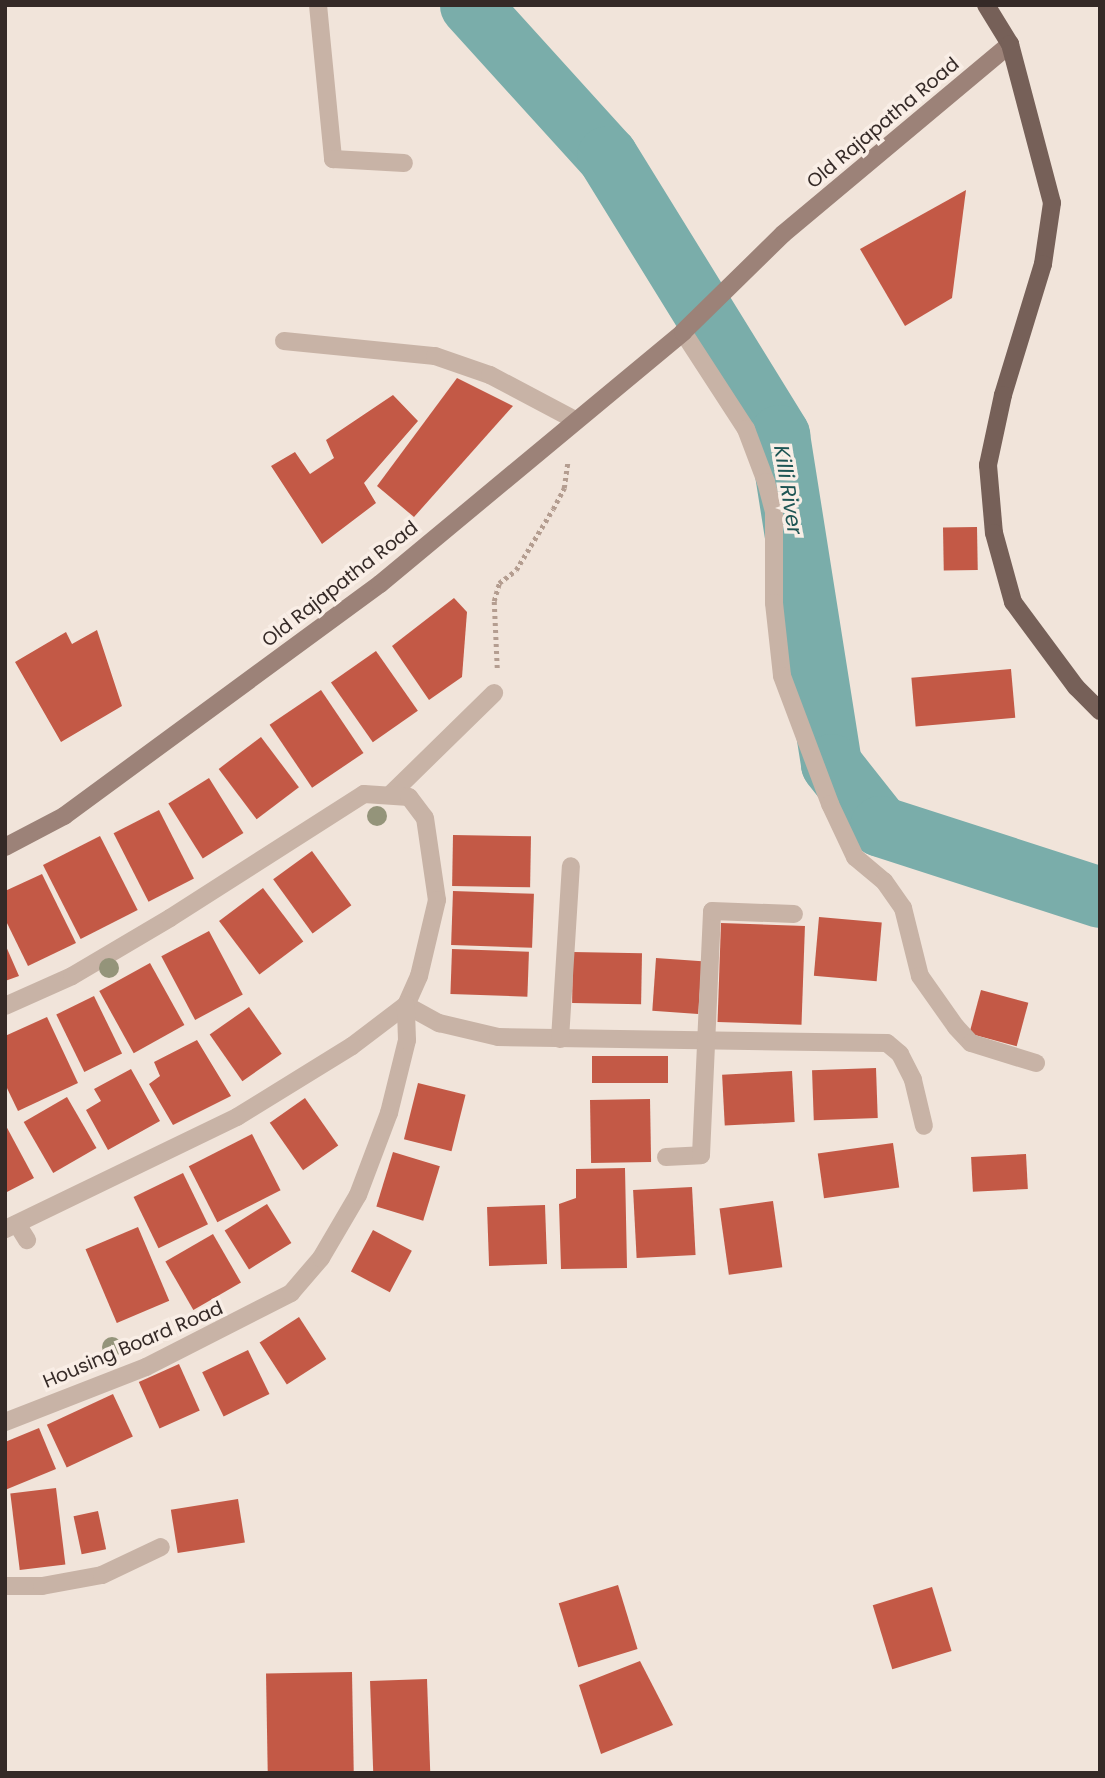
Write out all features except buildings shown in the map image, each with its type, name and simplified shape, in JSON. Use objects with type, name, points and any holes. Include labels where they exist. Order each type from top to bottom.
[{"type":"main road","points":[[986,5],[1010,44],[1052,203],[1043,264],[1003,395],[988,465],[994,533],[1013,602],[1076,687],[1100,711]]},
{"type":"main road","name":"Old Rajapatha Road","points":[[5,847],[64,816],[380,584],[573,419],[683,332],[783,234],[1010,44]]},
{"type":"street","points":[[318,5],[333,159],[404,163]]},
{"type":"street","points":[[683,332],[746,429],[766,482],[774,511],[774,603],[782,676],[825,793],[855,857],[884,881],[903,908],[920,976],[956,1027],[971,1043],[1003,1056],[1036,1063]]},
{"type":"street","points":[[284,341],[435,356],[490,374],[573,419]]},
{"type":"street","points":[[5,1006],[72,976],[170,918],[364,794],[392,793],[494,693]]},
{"type":"street","name":"Housing Board Road","points":[[5,1422],[146,1367],[291,1293],[321,1258],[358,1195],[389,1113],[407,1041],[406,1005],[419,976],[437,900],[425,818],[409,797],[392,793]]},
{"type":"street","points":[[560,1039],[571,866]]},
{"type":"street","points":[[666,1157],[701,1155],[709,1043],[712,911],[794,914]]},
{"type":"street","points":[[406,1005],[439,1023],[486,1034],[709,1043],[887,1043],[900,1054],[913,1080],[924,1126]]},
{"type":"street","name":"Housing Board Road","points":[[27,1240],[11,1226],[237,1117],[352,1046],[406,1005]]},
{"type":"street","points":[[5,1586],[42,1586],[102,1575],[161,1547]]},
{"type":"path","points":[[494,693],[499,654],[494,601],[499,583],[516,570],[564,488],[573,419]]},
{"type":"waterway","name":"Killi River","points":[[470,5],[607,156],[779,435],[831,764],[880,826],[1100,897]]}]
